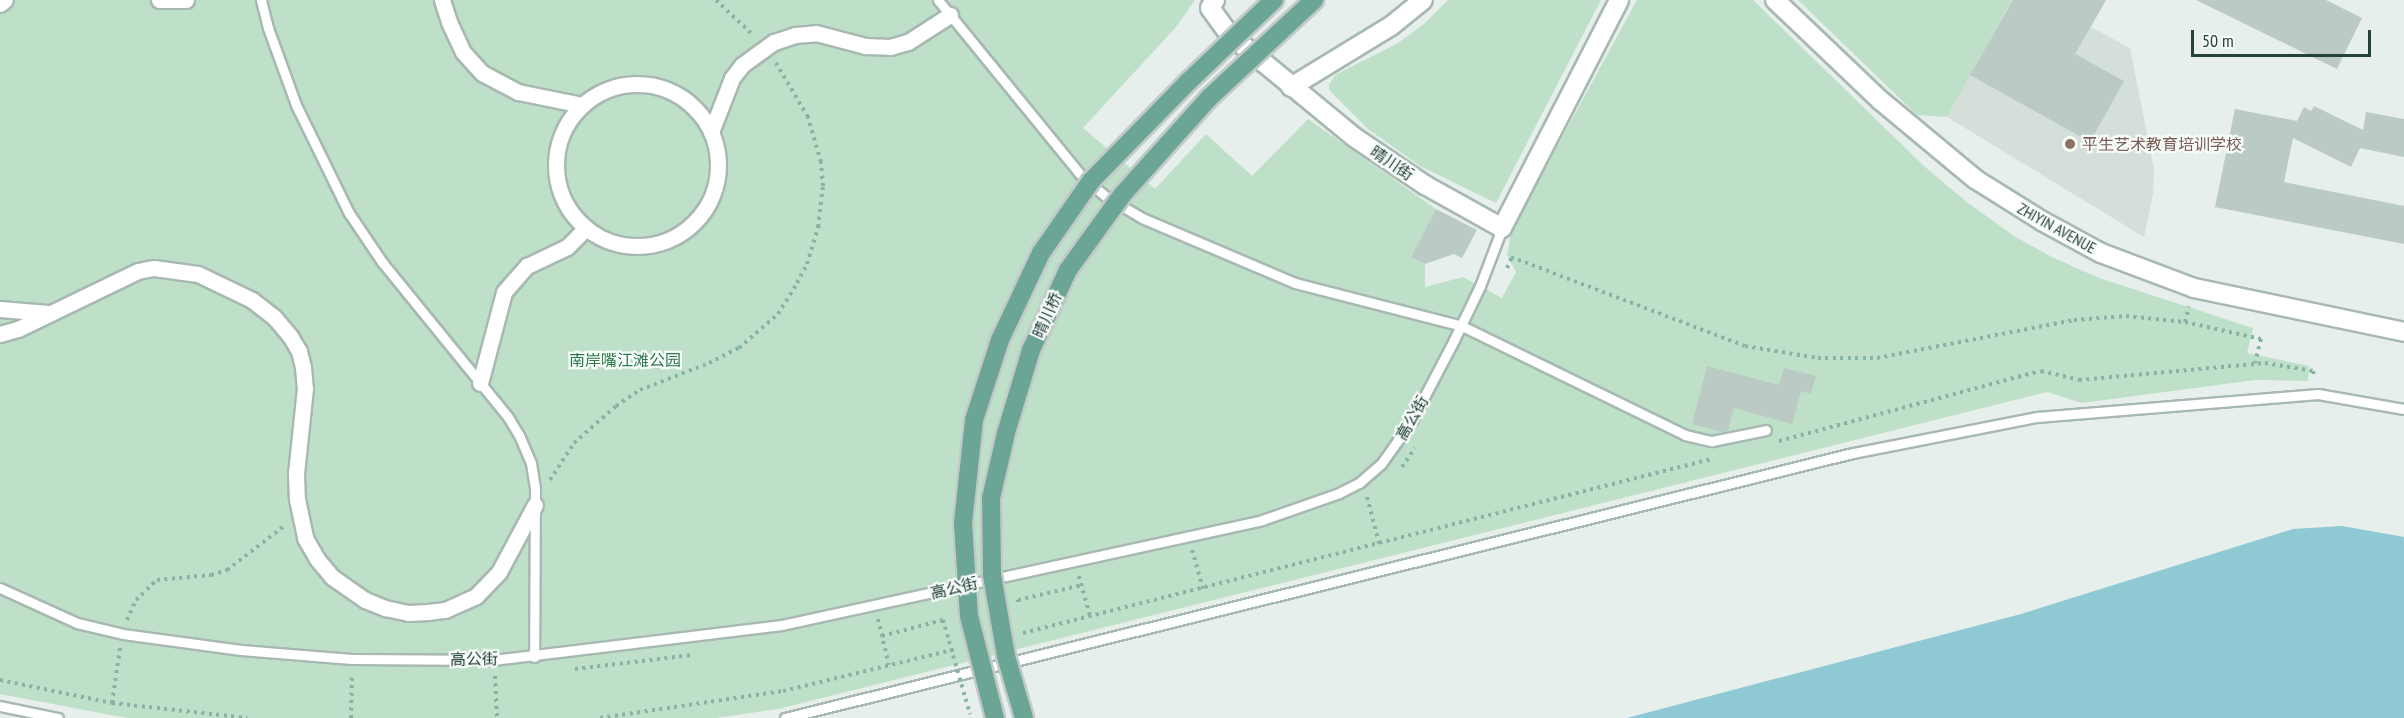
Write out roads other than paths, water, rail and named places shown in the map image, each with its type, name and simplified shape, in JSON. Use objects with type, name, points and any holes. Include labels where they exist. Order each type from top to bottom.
[{"type":"main road","name":"晴川桥","points":[[995,718],[969,616],[963,523],[974,420],[1000,340],[1041,253],[1091,181],[1275,0]]},
{"type":"main road","name":"晴川桥","points":[[1024,718],[1006,656],[992,575],[991,498],[1006,432],[1031,350],[1068,270],[1122,195],[1209,98],[1314,0]]},
{"type":"street","points":[[0,4],[5,0]]},
{"type":"street","points":[[159,0],[186,0]]},
{"type":"street","points":[[442,0],[448,22],[463,52],[482,73],[518,92],[582,105]]},
{"type":"street","points":[[1291,87],[1391,26],[1423,0]]},
{"type":"street","name":"高公街","points":[[1502,228],[1619,0]]},
{"type":"street","name":"ZHIYIN AVENUE","points":[[1775,0],[1880,100],[1975,179],[2042,221],[2102,253],[2194,288],[2404,332]]},
{"type":"street","name":"晴川街","points":[[1211,3],[1229,34],[1291,87],[1389,161],[1425,185],[1502,228]]},
{"type":"street","points":[[711,132],[732,78],[742,65],[765,48],[785,38],[807,33],[832,36],[866,46],[890,47],[908,42],[950,15]]},
{"type":"street","points":[[622,85],[653,85],[675,94],[694,107],[711,132],[717,149],[716,185],[699,217],[687,229],[654,244],[636,246],[618,243],[586,228],[575,217],[560,190],[556,160],[564,130],[582,105],[608,89],[622,85]]},
{"type":"street","points":[[480,383],[504,292],[527,266],[567,247],[586,228]]},
{"type":"street","points":[[0,334],[11,332],[51,314],[129,275],[154,268],[198,274],[235,291],[274,317],[299,351],[303,367],[305,388],[296,472],[299,513],[305,538],[316,558],[332,577],[347,589],[384,608],[408,613],[428,612],[464,603],[486,588],[512,552],[535,505]]},
{"type":"street","points":[[0,309],[51,314]]},
{"type":"lane","points":[[261,0],[296,105],[349,213],[382,262],[519,435],[531,463],[535,505],[534,657]]},
{"type":"lane","points":[[938,0],[1083,178],[1105,196],[1173,233],[1295,283],[1461,326],[1685,435],[1712,441],[1766,430]]},
{"type":"lane","name":"高公街","points":[[0,588],[77,623],[123,634],[241,650],[352,659],[493,660],[534,657],[794,623],[1262,520],[1304,507],[1359,483],[1381,464],[1411,422],[1461,326],[1502,228]]},
{"type":"lane","points":[[785,718],[1853,453],[2037,417],[2318,394],[2404,409]]},
{"type":"lane","points":[[0,706],[58,718]]},
{"type":"water","points":[[2342,526],[2404,537],[2404,718],[1627,718],[2021,614],[2293,529]]},
{"type":"place","name":"平生艺术教育培训学校","points":[[2070,144]]},
{"type":"park label","name":"南岸嘴江滩公园","points":[[625,360]]}]
